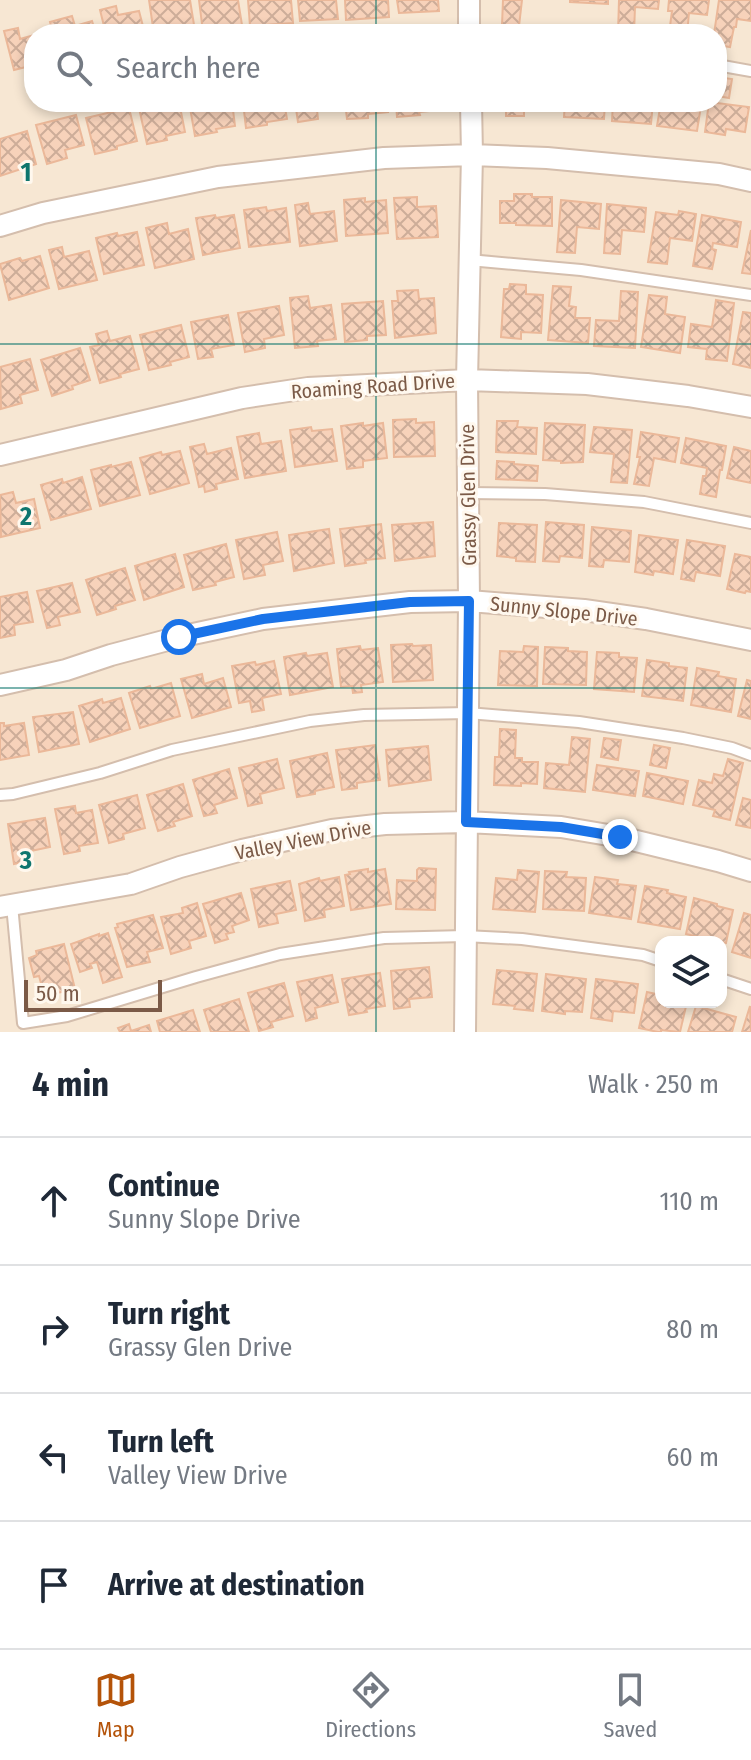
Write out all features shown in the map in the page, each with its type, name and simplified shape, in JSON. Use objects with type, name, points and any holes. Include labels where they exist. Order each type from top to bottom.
[{"type":"street","points":[[469,0],[469,24]]},
{"type":"street","name":"Grassy Glen Drive","points":[[465,1032],[471,112]]},
{"type":"street","points":[[0,226],[43,213],[218,177],[384,158],[472,155],[547,158],[719,174],[751,181]]},
{"type":"street","name":"Roaming Road Drive","points":[[0,455],[242,398],[308,388],[467,380],[587,384],[751,407]]},
{"type":"street","name":"Sunny Slope Drive","points":[[0,685],[66,670],[179,637],[263,619],[410,602],[469,601],[584,610],[751,640]]},
{"type":"street","name":"Valley View Drive","points":[[6,906],[131,884],[242,850],[332,830],[385,824],[466,822],[561,827],[620,837],[751,871]]},
{"type":"lane","points":[[727,67],[751,71]]},
{"type":"lane","points":[[469,260],[581,270],[751,295]]},
{"type":"lane","points":[[468,493],[545,494],[644,502],[751,523]]},
{"type":"lane","points":[[0,795],[100,773],[172,750],[310,721],[364,715],[468,713],[579,722],[732,748],[751,755]]},
{"type":"lane","points":[[6,906],[23,1023],[67,1016],[280,954],[384,938],[465,936],[522,939],[655,959]]},
{"type":"lane","points":[[727,981],[751,989]]},
{"type":"shaded area","points":[[0,0],[751,0],[751,1032],[0,1032]]},
{"type":"building","points":[[149,0],[190,0],[194,24],[153,24]]},
{"type":"building","points":[[199,0],[238,0],[242,24],[202,24]]},
{"type":"building","points":[[248,0],[291,0],[293,23],[250,24]]},
{"type":"building","points":[[298,0],[336,0],[338,19],[300,21]]},
{"type":"building","points":[[345,0],[388,0],[389,17],[346,20]]},
{"type":"building","points":[[397,0],[438,0],[439,11],[399,13]]},
{"type":"building","points":[[503,0],[522,0],[519,24],[502,24]]},
{"type":"building","points":[[608,0],[608,4],[570,2]]},
{"type":"building","points":[[619,0],[659,0],[658,9],[635,7],[634,24],[618,24]]},
{"type":"building","points":[[669,0],[709,0],[707,15],[689,13],[688,24],[670,24],[672,11],[668,11]]},
{"type":"building","points":[[719,0],[751,0],[751,21],[737,19],[730,47],[727,47],[727,24],[715,24]]},
{"type":"building","points":[[116,6],[118,15],[139,11],[142,24],[104,24],[100,10]]},
{"type":"building","points":[[72,16],[74,24],[50,24]]},
{"type":"building","points":[[18,28],[20,39],[24,38],[24,68],[14,70],[4,31]]},
{"type":"building","points":[[727,78],[732,79],[727,98]]},
{"type":"building","points":[[727,104],[749,107],[745,132],[726,129],[725,135],[705,132],[708,112],[727,112]]},
{"type":"building","points":[[112,112],[130,112],[137,141],[95,154],[86,118]]},
{"type":"building","points":[[140,112],[181,112],[185,132],[147,144]]},
{"type":"building","points":[[191,112],[233,112],[235,126],[195,136]]},
{"type":"building","points":[[244,112],[286,112],[287,119],[246,128]]},
{"type":"building","points":[[296,112],[317,112],[318,119],[298,122]]},
{"type":"building","points":[[346,112],[388,112],[368,114],[368,118],[347,119]]},
{"type":"building","points":[[397,112],[419,112],[420,115],[397,117]]},
{"type":"building","points":[[506,112],[524,112],[524,116],[506,116]]},
{"type":"building","points":[[564,112],[604,112],[604,119],[564,117]]},
{"type":"building","points":[[612,112],[652,112],[651,124],[612,121]]},
{"type":"building","points":[[659,112],[700,112],[697,131],[657,126]]},
{"type":"building","points":[[76,115],[84,145],[65,150],[67,158],[47,164],[36,125]]},
{"type":"building","points":[[27,131],[36,164],[0,176],[0,139]]},
{"type":"building","points":[[514,194],[552,197],[552,226],[500,223],[500,201],[514,201]]},
{"type":"building","points":[[417,197],[417,207],[436,206],[438,237],[397,239],[394,198]]},
{"type":"building","points":[[365,198],[365,202],[386,200],[388,233],[346,236],[344,200]]},
{"type":"building","points":[[561,200],[601,204],[599,229],[577,227],[575,253],[557,252]]},
{"type":"building","points":[[308,203],[310,214],[334,211],[337,241],[300,246],[295,205]]},
{"type":"building","points":[[607,204],[646,208],[644,232],[622,230],[620,254],[604,253]]},
{"type":"building","points":[[266,207],[267,211],[286,208],[290,242],[249,247],[244,210]]},
{"type":"building","points":[[679,211],[696,214],[692,241],[670,238],[667,264],[648,262],[656,212],[678,215]]},
{"type":"building","points":[[215,215],[216,218],[234,215],[240,248],[203,255],[196,218]]},
{"type":"building","points":[[702,215],[741,222],[737,247],[713,243],[712,249],[716,250],[712,269],[693,266]]},
{"type":"building","points":[[167,223],[169,234],[188,229],[194,259],[155,268],[146,228]]},
{"type":"building","points":[[751,230],[751,274],[742,273]]},
{"type":"building","points":[[137,232],[144,265],[104,274],[96,238]]},
{"type":"building","points":[[62,247],[64,257],[89,251],[97,280],[59,289],[49,250]]},
{"type":"building","points":[[40,256],[49,288],[9,300],[0,264]]},
{"type":"building","points":[[510,284],[526,285],[526,294],[543,295],[541,333],[521,332],[521,339],[501,337],[504,289],[509,289]]},
{"type":"building","points":[[553,286],[571,287],[569,306],[576,307],[575,318],[590,318],[588,343],[548,340]]},
{"type":"building","points":[[418,290],[419,299],[434,298],[436,333],[395,338],[392,301],[398,301],[397,291]]},
{"type":"building","points":[[621,291],[638,292],[635,348],[594,346],[596,320],[619,321]]},
{"type":"building","points":[[649,295],[667,297],[665,314],[685,317],[680,353],[641,347]]},
{"type":"building","points":[[308,296],[310,308],[331,305],[336,339],[317,341],[318,346],[295,348],[290,298]]},
{"type":"building","points":[[716,300],[734,303],[727,361],[706,359],[707,349],[688,347],[691,324],[712,327]]},
{"type":"building","points":[[383,301],[386,335],[345,342],[342,304]]},
{"type":"building","points":[[279,306],[284,335],[264,339],[265,348],[245,352],[238,313]]},
{"type":"building","points":[[743,312],[751,313],[751,368],[733,364]]},
{"type":"building","points":[[228,315],[234,345],[211,349],[213,357],[198,359],[191,322]]},
{"type":"building","points":[[181,325],[189,357],[149,370],[140,335]]},
{"type":"building","points":[[107,331],[110,341],[130,336],[139,369],[100,383],[90,347],[99,345],[96,334]]},
{"type":"building","points":[[80,348],[90,380],[52,396],[41,360]]},
{"type":"building","points":[[30,359],[38,390],[20,395],[22,403],[1,409],[0,367]]},
{"type":"building","points":[[416,419],[416,423],[434,422],[435,456],[394,457],[393,420]]},
{"type":"building","points":[[497,421],[518,421],[517,427],[537,428],[536,454],[496,452]]},
{"type":"building","points":[[363,423],[363,426],[383,423],[387,458],[363,461],[363,467],[347,469],[341,426]]},
{"type":"building","points":[[545,423],[585,425],[583,462],[543,460]]},
{"type":"building","points":[[311,427],[312,431],[332,429],[337,461],[295,467],[290,430]]},
{"type":"building","points":[[594,427],[632,430],[627,483],[611,482],[614,454],[590,452]]},
{"type":"building","points":[[641,432],[679,438],[675,462],[654,458],[649,486],[634,484]]},
{"type":"building","points":[[259,433],[261,444],[281,441],[286,471],[245,478],[237,437]]},
{"type":"building","points":[[686,438],[726,446],[716,497],[700,494],[707,468],[681,463]]},
{"type":"building","points":[[204,444],[207,454],[231,448],[238,479],[216,484],[217,489],[205,492],[204,486],[199,487],[190,447]]},
{"type":"building","points":[[734,447],[751,451],[751,483],[727,478]]},
{"type":"building","points":[[180,451],[189,483],[150,494],[140,458]]},
{"type":"building","points":[[497,461],[538,466],[537,481],[496,479]]},
{"type":"building","points":[[131,462],[140,495],[100,506],[91,470]]},
{"type":"building","points":[[82,477],[91,509],[51,520],[41,485]]},
{"type":"building","points":[[13,492],[16,503],[34,499],[40,528],[1,537],[0,495]]},
{"type":"building","points":[[433,522],[435,556],[395,561],[392,525]]},
{"type":"building","points":[[546,522],[584,525],[582,558],[560,556],[559,562],[543,561]]},
{"type":"building","points":[[499,523],[537,525],[535,562],[497,556]]},
{"type":"building","points":[[381,524],[385,558],[345,566],[340,529]]},
{"type":"building","points":[[592,527],[631,531],[629,562],[604,560],[603,567],[589,566]]},
{"type":"building","points":[[329,529],[334,563],[294,571],[289,535]]},
{"type":"building","points":[[277,532],[283,561],[263,565],[265,575],[244,579],[236,540]]},
{"type":"building","points":[[639,535],[678,540],[673,574],[635,572]]},
{"type":"building","points":[[687,540],[725,546],[720,576],[696,572],[694,581],[681,579]]},
{"type":"building","points":[[226,544],[234,577],[193,590],[184,555]]},
{"type":"building","points":[[175,554],[184,587],[144,600],[135,566]]},
{"type":"building","points":[[735,554],[751,557],[751,592],[727,589]]},
{"type":"building","points":[[125,568],[135,600],[97,615],[86,580]]},
{"type":"building","points":[[72,583],[80,612],[58,617],[60,625],[47,628],[37,591]]},
{"type":"building","points":[[27,592],[33,622],[14,625],[15,635],[0,638],[0,597]]},
{"type":"building","points":[[391,645],[431,645],[433,680],[393,682]]},
{"type":"building","points":[[360,646],[361,650],[378,648],[383,682],[361,685],[362,692],[353,693],[352,686],[341,687],[337,649]]},
{"type":"building","points":[[524,646],[538,647],[537,686],[498,685],[500,651],[523,652]]},
{"type":"building","points":[[545,647],[587,652],[586,685],[543,684]]},
{"type":"building","points":[[597,652],[637,658],[634,692],[594,689]]},
{"type":"building","points":[[306,653],[307,656],[327,653],[333,687],[290,695],[284,657]]},
{"type":"building","points":[[647,660],[687,668],[683,701],[642,696]]},
{"type":"building","points":[[274,661],[281,694],[262,698],[264,710],[252,712],[250,701],[239,703],[232,666]]},
{"type":"building","points":[[697,668],[736,679],[731,712],[691,705]]},
{"type":"building","points":[[202,674],[204,684],[223,678],[231,707],[192,718],[181,679]]},
{"type":"building","points":[[747,680],[751,681],[751,719],[738,716]]},
{"type":"building","points":[[171,683],[180,716],[140,728],[129,693]]},
{"type":"building","points":[[121,698],[130,729],[90,742],[79,706],[102,699],[103,703]]},
{"type":"building","points":[[73,712],[79,744],[39,752],[33,717]]},
{"type":"building","points":[[0,723],[4,726],[24,723],[29,755],[0,760]]},
{"type":"building","points":[[500,729],[516,730],[515,758],[522,758],[522,762],[538,762],[537,784],[494,785]]},
{"type":"building","points":[[572,737],[590,739],[585,792],[544,788],[546,763],[569,765]]},
{"type":"building","points":[[604,738],[621,740],[618,760],[601,757]]},
{"type":"building","points":[[375,745],[380,780],[357,783],[357,788],[342,790],[336,750]]},
{"type":"building","points":[[654,745],[670,748],[666,768],[650,765]]},
{"type":"building","points":[[428,746],[431,780],[389,786],[386,750]]},
{"type":"building","points":[[327,753],[334,787],[297,797],[290,761]]},
{"type":"building","points":[[277,759],[284,788],[260,794],[262,803],[248,806],[239,768]]},
{"type":"building","points":[[728,759],[743,763],[730,820],[713,816],[715,810],[693,805],[699,780],[712,783],[714,774],[723,776]]},
{"type":"building","points":[[597,765],[639,771],[635,796],[593,790]]},
{"type":"building","points":[[229,769],[237,798],[214,805],[217,813],[204,816],[193,780]]},
{"type":"building","points":[[647,773],[688,781],[683,804],[643,796]]},
{"type":"building","points":[[183,784],[192,816],[158,831],[147,795]]},
{"type":"building","points":[[137,795],[145,828],[123,834],[124,839],[109,843],[99,805]]},
{"type":"building","points":[[743,798],[751,800],[751,828],[736,825]]},
{"type":"building","points":[[75,806],[76,813],[92,810],[98,843],[79,846],[80,851],[64,854],[55,809]]},
{"type":"building","points":[[45,818],[50,847],[26,852],[28,861],[14,864],[8,824]]},
{"type":"building","points":[[419,868],[436,869],[435,910],[396,909],[397,880],[417,881]]},
{"type":"building","points":[[368,869],[368,872],[385,869],[391,904],[351,910],[345,875]]},
{"type":"building","points":[[518,870],[539,872],[535,912],[493,909],[496,878],[517,880]]},
{"type":"building","points":[[545,871],[567,872],[566,877],[586,878],[584,911],[543,909]]},
{"type":"building","points":[[339,877],[344,906],[324,910],[325,917],[305,921],[299,884],[319,878],[320,881]]},
{"type":"building","points":[[595,877],[636,886],[631,919],[589,913]]},
{"type":"building","points":[[290,881],[296,910],[276,914],[278,923],[259,927],[251,889]]},
{"type":"building","points":[[645,886],[686,897],[680,929],[638,922]]},
{"type":"building","points":[[241,893],[249,920],[232,926],[234,932],[226,934],[228,939],[215,943],[203,904]]},
{"type":"building","points":[[694,898],[733,910],[727,938],[686,934]]},
{"type":"building","points":[[197,903],[206,936],[189,941],[191,948],[171,954],[161,917],[183,913],[182,908]]},
{"type":"building","points":[[744,913],[751,915],[751,958],[732,952]]},
{"type":"building","points":[[153,915],[163,948],[147,952],[150,962],[127,967],[115,928],[117,924]]},
{"type":"building","points":[[108,933],[122,977],[103,983],[97,962],[90,964],[92,968],[80,972],[71,944]]},
{"type":"building","points":[[64,944],[75,989],[57,993],[55,984],[42,987],[39,976],[34,977],[29,958],[37,955],[36,951]]},
{"type":"building","points":[[429,967],[432,997],[409,999],[410,1007],[394,1009],[391,971]]},
{"type":"building","points":[[497,970],[537,974],[533,1011],[493,1004]]},
{"type":"building","points":[[380,973],[385,1006],[349,1015],[342,979]]},
{"type":"building","points":[[546,974],[586,979],[582,1012],[565,1011],[565,1014],[542,1011]]},
{"type":"building","points":[[332,975],[338,1002],[315,1008],[317,1018],[306,1021],[297,982]]},
{"type":"building","points":[[596,979],[638,984],[634,1013],[613,1011],[612,1021],[591,1018]]},
{"type":"building","points":[[284,983],[293,1016],[271,1022],[273,1027],[259,1031],[248,993]]},
{"type":"building","points":[[647,992],[655,994],[655,1008],[686,1008],[680,1032],[639,1028]]},
{"type":"building","points":[[239,999],[249,1032],[211,1032],[204,1010]]},
{"type":"building","points":[[750,1006],[751,1032],[742,1032]]},
{"type":"building","points":[[695,1008],[736,1017],[732,1032],[688,1032]]},
{"type":"building","points":[[193,1010],[200,1032],[160,1032],[157,1021]]},
{"type":"building","points":[[129,1024],[131,1031],[149,1025],[151,1032],[120,1032],[118,1028]]},
{"type":"route","points":[[179,637],[263,619],[410,602],[469,601],[466,822],[561,827],[620,837]]}]
